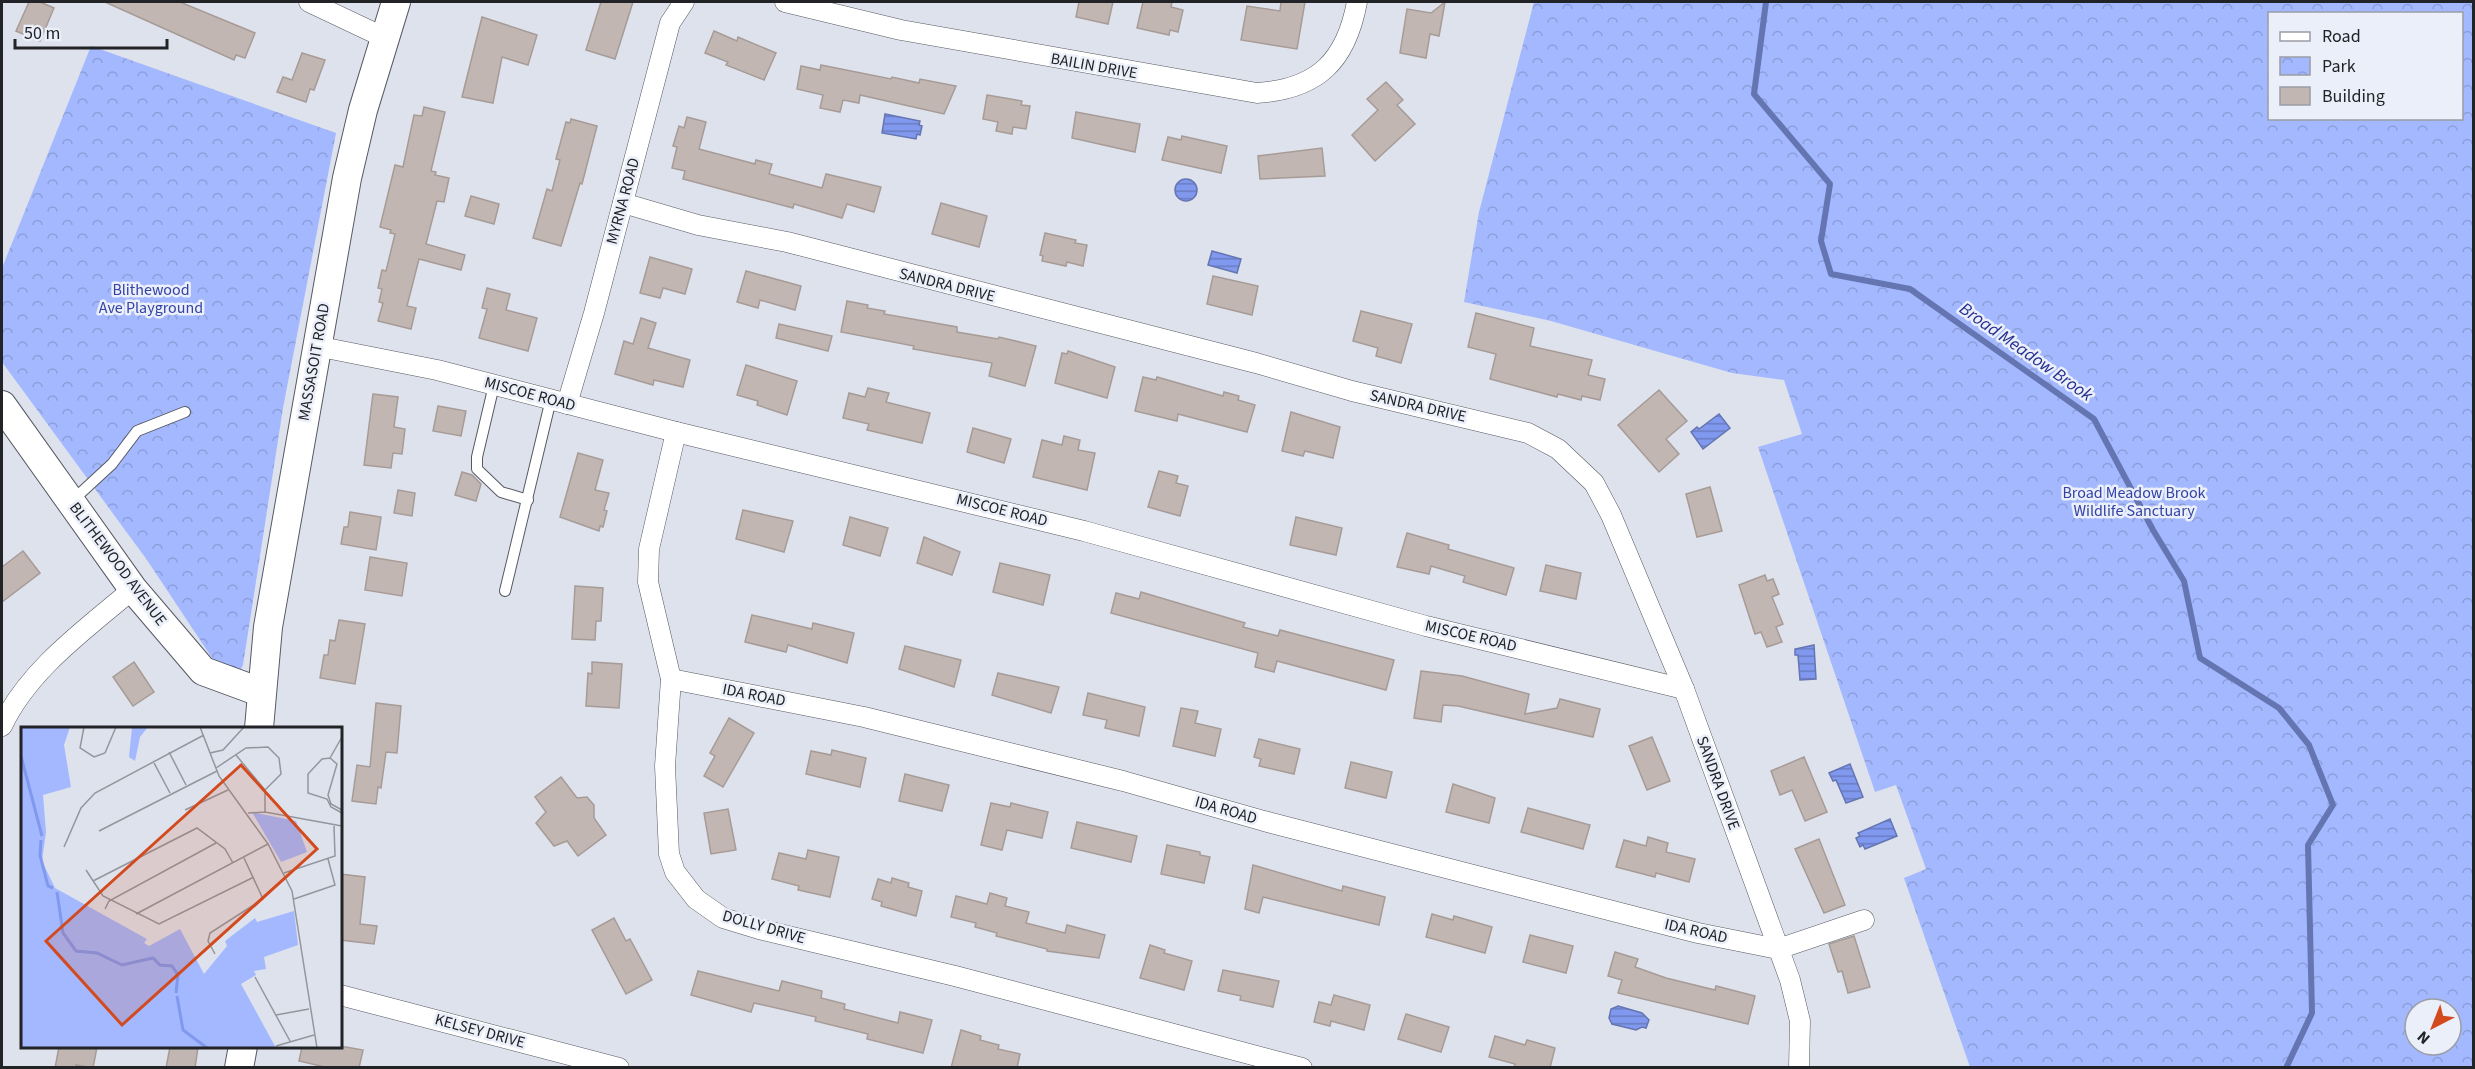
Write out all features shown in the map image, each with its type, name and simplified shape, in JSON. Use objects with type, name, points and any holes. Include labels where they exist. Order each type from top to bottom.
[{"type":"main road","name":"MASSASOIT ROAD","points":[[259,727],[260,692],[268,627],[347,178],[383,37],[396,2]]},
{"type":"main road","name":"BLITHEWOOD AVENUE","points":[[2,405],[133,589],[203,671],[260,692]]},
{"type":"main road","points":[[239,1068],[243,1048]]},
{"type":"street","points":[[309,2],[383,37]]},
{"type":"street","name":"MYRNA ROAD","points":[[559,402],[623,203],[670,23],[684,2]]},
{"type":"street","name":"BAILIN DRIVE","points":[[785,2],[901,30],[972,41],[1059,60],[1257,93],[1297,87],[1323,71],[1345,46],[1357,2]]},
{"type":"street","name":"SANDRA DRIVE","points":[[623,203],[698,225],[787,243],[1256,363],[1352,391],[1528,433],[1558,448],[1594,483],[1611,515],[1684,689],[1790,980],[1800,1021],[1799,1068]]},
{"type":"street","name":"MISCOE ROAD","points":[[316,346],[437,370],[676,432],[1084,531],[1426,626],[1684,689]]},
{"type":"street","name":"DOLLY DRIVE","points":[[676,432],[649,549],[648,582],[671,679],[665,766],[669,854],[675,872],[706,908],[723,918],[759,929],[955,976],[1302,1068]]},
{"type":"street","points":[[2,726],[21,694],[51,661],[133,589]]},
{"type":"street","name":"IDA ROAD","points":[[671,679],[873,720],[1123,781],[1275,824],[1698,933],[1778,949]]},
{"type":"street","points":[[1778,949],[1864,920]]},
{"type":"street","name":"KELSEY DRIVE","points":[[342,996],[619,1068]]},
{"type":"lane","points":[[494,385],[477,469],[501,492],[528,500]]},
{"type":"lane","points":[[505,591],[528,500],[559,402]]},
{"type":"lane","points":[[70,502],[112,465],[137,431],[185,412]]},
{"type":"green space","name":"Broad Meadow Brook Wildlife Sanctuary","points":[[1534,2],[2473,2],[2473,1067],[1970,1067],[1904,878],[1926,869],[1896,785],[1875,792],[1758,447],[1802,434],[1784,380],[1732,373],[1551,321],[1464,302],[1479,212]]},
{"type":"green space","name":"Blithewood Ave Playground","points":[[91,46],[336,133],[283,408],[243,665],[240,671],[220,670],[147,560],[2,362],[2,268]]},
{"type":"shaded area","points":[[885,114],[920,121],[919,125],[922,126],[920,135],[917,134],[916,139],[882,133]]},
{"type":"shaded area","points":[[1186,179],[1194,182],[1197,190],[1194,198],[1186,201],[1178,198],[1175,190],[1178,182]]},
{"type":"shaded area","points":[[1212,251],[1241,259],[1237,273],[1208,265]]},
{"type":"shaded area","points":[[1719,414],[1730,428],[1703,449],[1691,432],[1697,427],[1699,429]]},
{"type":"shaded area","points":[[1814,645],[1816,679],[1800,680],[1798,655],[1795,655],[1795,649]]},
{"type":"shaded area","points":[[1850,764],[1863,797],[1846,803],[1836,780],[1833,781],[1829,773]]},
{"type":"shaded area","points":[[1890,819],[1897,836],[1865,849],[1863,845],[1860,847],[1856,838],[1860,836],[1858,833]]},
{"type":"shaded area","points":[[1618,1006],[1642,1013],[1649,1020],[1646,1028],[1636,1030],[1612,1024],[1609,1018],[1611,1009]]},
{"type":"building","points":[[29,2],[40,2],[54,8],[40,41],[16,31]]},
{"type":"building","points":[[105,2],[180,2],[255,33],[245,58],[236,55],[234,60]]},
{"type":"building","points":[[601,2],[633,2],[615,59],[586,50]]},
{"type":"building","points":[[1079,2],[1113,2],[1108,24],[1076,17]]},
{"type":"building","points":[[1143,2],[1172,2],[1171,7],[1183,10],[1178,32],[1170,30],[1169,35],[1137,28]]},
{"type":"building","points":[[1281,2],[1305,2],[1297,49],[1241,40],[1247,6],[1280,11]]},
{"type":"building","points":[[1445,2],[1439,36],[1430,34],[1426,58],[1400,53],[1407,9],[1431,13]]},
{"type":"building","points":[[482,17],[537,35],[528,65],[502,57],[493,103],[462,97]]},
{"type":"building","points":[[714,31],[737,41],[738,37],[776,53],[764,80],[726,65],[728,62],[705,53]]},
{"type":"building","points":[[302,53],[325,60],[314,90],[310,89],[306,102],[277,92],[283,77],[292,80]]},
{"type":"building","points":[[821,65],[891,79],[892,77],[919,83],[920,79],[956,86],[944,114],[860,95],[859,103],[843,100],[840,112],[820,108],[823,95],[797,89],[801,66],[820,70]]},
{"type":"building","points":[[1386,82],[1403,100],[1397,105],[1415,124],[1375,161],[1352,135],[1378,110],[1367,99]]},
{"type":"building","points":[[987,95],[1022,101],[1021,105],[1030,106],[1026,129],[1013,127],[1012,134],[996,131],[998,122],[983,119]]},
{"type":"building","points":[[424,107],[445,112],[431,171],[436,172],[435,175],[449,178],[444,202],[437,201],[426,244],[465,255],[461,270],[419,259],[407,306],[416,308],[411,329],[378,321],[383,303],[379,302],[382,289],[378,288],[382,270],[386,271],[395,234],[390,233],[391,230],[380,227],[395,165],[403,167],[414,115],[422,116]]},
{"type":"building","points":[[1076,112],[1140,124],[1135,152],[1072,138]]},
{"type":"building","points":[[687,117],[706,122],[699,149],[755,164],[756,160],[772,164],[769,174],[822,188],[826,174],[881,187],[874,212],[847,204],[842,218],[794,204],[793,208],[683,179],[685,171],[672,168],[677,147],[673,146],[679,126],[684,128]]},
{"type":"building","points":[[571,119],[597,126],[582,184],[580,183],[561,246],[533,238],[547,189],[552,191],[560,160],[556,159],[566,122],[570,123]]},
{"type":"building","points":[[1182,136],[1227,146],[1221,173],[1162,160],[1168,137],[1181,140]]},
{"type":"building","points":[[1322,148],[1325,176],[1260,179],[1258,156]]},
{"type":"building","points":[[471,196],[499,204],[494,224],[465,216]]},
{"type":"building","points":[[941,203],[987,216],[979,247],[932,234]]},
{"type":"building","points":[[1045,233],[1087,245],[1083,266],[1067,262],[1066,266],[1042,261],[1043,256],[1040,255]]},
{"type":"building","points":[[650,257],[692,269],[685,294],[663,288],[660,298],[640,293]]},
{"type":"building","points":[[746,271],[801,286],[795,310],[760,300],[758,308],[737,302]]},
{"type":"building","points":[[1213,276],[1258,286],[1252,315],[1207,304]]},
{"type":"building","points":[[487,288],[510,294],[506,310],[537,318],[528,351],[479,338],[487,309],[482,308]]},
{"type":"building","points":[[847,301],[868,305],[867,308],[885,311],[884,314],[957,327],[957,332],[998,339],[999,337],[1036,346],[1025,386],[989,376],[992,363],[913,349],[914,346],[841,332]]},
{"type":"building","points":[[1361,311],[1412,324],[1401,363],[1376,356],[1378,348],[1353,341]]},
{"type":"building","points":[[1476,313],[1534,328],[1530,346],[1592,360],[1588,375],[1605,379],[1600,400],[1582,396],[1581,400],[1558,394],[1557,397],[1490,379],[1496,354],[1468,347]]},
{"type":"building","points":[[641,318],[656,323],[648,348],[690,360],[683,387],[654,380],[653,385],[615,374],[624,341],[633,344]]},
{"type":"building","points":[[779,324],[832,336],[828,351],[776,338]]},
{"type":"building","points":[[1068,351],[1115,367],[1107,398],[1055,383],[1062,353],[1067,354]]},
{"type":"building","points":[[746,365],[797,381],[787,415],[757,405],[758,401],[737,395]]},
{"type":"building","points":[[1143,377],[1156,380],[1157,377],[1223,396],[1224,392],[1239,396],[1238,400],[1255,405],[1247,432],[1178,414],[1177,421],[1135,411]]},
{"type":"building","points":[[868,388],[889,393],[886,402],[930,413],[922,443],[867,430],[869,424],[843,418],[849,393],[865,397]]},
{"type":"building","points":[[1659,390],[1687,421],[1666,439],[1679,454],[1659,472],[1618,425]]},
{"type":"building","points":[[373,394],[398,397],[394,427],[405,429],[402,454],[393,453],[391,468],[364,465]]},
{"type":"building","points":[[438,406],[466,411],[461,436],[433,431]]},
{"type":"building","points":[[1291,412],[1340,427],[1333,458],[1305,451],[1303,456],[1282,451]]},
{"type":"building","points":[[973,428],[1011,439],[1004,463],[967,452]]},
{"type":"building","points":[[1064,436],[1080,440],[1078,450],[1095,453],[1087,490],[1033,477],[1042,440],[1062,445]]},
{"type":"building","points":[[578,453],[603,460],[595,490],[609,493],[604,510],[607,511],[603,527],[600,526],[599,531],[560,517]]},
{"type":"building","points":[[1159,471],[1178,476],[1176,483],[1188,486],[1180,516],[1148,507]]},
{"type":"building","points":[[462,472],[472,475],[481,484],[476,501],[455,495]]},
{"type":"building","points":[[1710,487],[1722,531],[1697,537],[1686,494]]},
{"type":"building","points":[[398,490],[415,493],[412,516],[394,513]]},
{"type":"building","points":[[743,510],[793,521],[784,552],[736,539]]},
{"type":"building","points":[[350,512],[381,517],[376,550],[341,544],[344,527],[348,527]]},
{"type":"building","points":[[850,517],[888,528],[880,556],[843,545]]},
{"type":"building","points":[[1296,517],[1342,528],[1336,555],[1290,545]]},
{"type":"building","points":[[1407,533],[1449,545],[1448,549],[1514,568],[1506,595],[1463,582],[1465,576],[1431,566],[1429,574],[1397,567]]},
{"type":"building","points":[[924,537],[960,552],[952,575],[917,563]]},
{"type":"building","points":[[23,551],[40,573],[2,602],[2,567]]},
{"type":"building","points":[[370,557],[407,563],[402,596],[365,590]]},
{"type":"building","points":[[1000,563],[1050,575],[1043,605],[993,592]]},
{"type":"building","points":[[1546,565],[1581,573],[1576,599],[1540,591]]},
{"type":"building","points":[[1765,575],[1767,581],[1773,579],[1779,594],[1772,597],[1783,624],[1776,627],[1782,642],[1767,647],[1761,632],[1755,634],[1739,585]]},
{"type":"building","points":[[575,586],[603,588],[601,621],[596,621],[595,640],[572,639]]},
{"type":"building","points":[[1141,592],[1245,623],[1243,627],[1278,636],[1280,630],[1394,660],[1386,690],[1277,661],[1274,672],[1255,667],[1258,653],[1111,613],[1116,593],[1139,599]]},
{"type":"building","points":[[752,615],[812,629],[813,623],[854,633],[847,663],[788,645],[786,652],[745,642]]},
{"type":"building","points":[[339,620],[365,624],[355,684],[320,678],[324,655],[328,655],[330,640],[335,641]]},
{"type":"building","points":[[905,646],[961,660],[954,687],[899,669]]},
{"type":"building","points":[[134,662],[154,692],[133,706],[113,677]]},
{"type":"building","points":[[592,662],[622,664],[619,708],[586,706],[588,673],[592,674]]},
{"type":"building","points":[[1421,671],[1462,676],[1529,694],[1525,714],[1557,708],[1560,699],[1600,709],[1593,737],[1458,706],[1443,705],[1441,722],[1414,718]]},
{"type":"building","points":[[998,673],[1059,687],[1051,713],[992,695]]},
{"type":"building","points":[[1088,693],[1145,707],[1139,736],[1105,728],[1107,720],[1083,715]]},
{"type":"building","points":[[376,703],[401,706],[397,753],[386,752],[381,788],[378,787],[376,804],[352,801],[357,765],[370,767]]},
{"type":"building","points":[[1181,708],[1198,711],[1195,723],[1221,729],[1215,756],[1173,746]]},
{"type":"building","points":[[729,718],[754,733],[723,787],[704,776],[715,756],[710,753]]},
{"type":"building","points":[[1652,737],[1670,781],[1647,790],[1629,746]]},
{"type":"building","points":[[1259,739],[1300,749],[1294,774],[1259,766],[1261,759],[1254,757]]},
{"type":"building","points":[[832,750],[866,758],[860,787],[806,774],[811,751],[831,755]]},
{"type":"building","points":[[1804,757],[1827,812],[1805,821],[1792,790],[1780,795],[1771,771]]},
{"type":"building","points":[[1351,762],[1392,772],[1386,798],[1345,788]]},
{"type":"building","points":[[905,774],[949,785],[942,811],[899,801]]},
{"type":"building","points":[[561,777],[577,798],[587,797],[594,805],[594,818],[606,835],[578,856],[567,841],[554,846],[536,823],[546,812],[535,797]]},
{"type":"building","points":[[1453,784],[1495,798],[1489,823],[1446,812]]},
{"type":"building","points":[[991,803],[1010,807],[1011,803],[1048,812],[1042,838],[1007,830],[1002,850],[981,845]]},
{"type":"building","points":[[1528,808],[1590,825],[1583,849],[1521,832]]},
{"type":"building","points":[[728,809],[736,850],[711,854],[704,813]]},
{"type":"building","points":[[1077,822],[1137,836],[1131,862],[1071,848]]},
{"type":"building","points":[[1648,837],[1668,843],[1666,852],[1695,859],[1689,882],[1656,873],[1655,877],[1616,867],[1624,840],[1646,846]]},
{"type":"building","points":[[1819,839],[1845,905],[1824,913],[1795,849]]},
{"type":"building","points":[[1167,845],[1200,852],[1200,855],[1210,857],[1204,883],[1161,874]]},
{"type":"building","points":[[808,850],[839,857],[830,897],[798,890],[799,886],[772,879],[779,853],[806,859]]},
{"type":"building","points":[[1253,865],[1342,891],[1343,886],[1385,897],[1379,925],[1263,897],[1259,913],[1245,909]]},
{"type":"building","points":[[342,874],[365,877],[360,924],[377,926],[374,944],[342,940]]},
{"type":"building","points":[[892,878],[909,883],[908,887],[922,891],[916,916],[881,906],[882,902],[872,899],[878,879],[891,883]]},
{"type":"building","points":[[990,893],[1007,898],[1005,906],[1029,912],[1026,923],[1065,933],[1067,925],[1105,935],[1099,958],[1047,951],[1047,949],[996,936],[997,933],[975,927],[976,923],[951,917],[956,896],[987,904]]},
{"type":"building","points":[[1432,914],[1453,920],[1454,916],[1492,927],[1485,953],[1426,937]]},
{"type":"building","points":[[614,918],[626,941],[630,939],[652,980],[626,994],[592,930]]},
{"type":"building","points":[[1530,935],[1573,946],[1566,973],[1523,962]]},
{"type":"building","points":[[1854,936],[1870,987],[1848,993],[1842,971],[1838,972],[1829,944]]},
{"type":"building","points":[[1150,945],[1165,950],[1164,953],[1192,961],[1184,990],[1140,978]]},
{"type":"building","points":[[1615,952],[1638,959],[1635,967],[1666,978],[1715,990],[1716,986],[1755,996],[1748,1024],[1618,993],[1622,980],[1608,976]]},
{"type":"building","points":[[1223,970],[1279,981],[1273,1007],[1240,1000],[1241,996],[1218,991]]},
{"type":"building","points":[[698,971],[779,991],[782,981],[822,991],[821,998],[845,1004],[844,1009],[898,1023],[900,1012],[932,1020],[923,1053],[867,1039],[868,1034],[815,1021],[816,1017],[754,1003],[751,1012],[691,995]]},
{"type":"building","points":[[1334,995],[1370,1005],[1364,1030],[1331,1021],[1330,1026],[1314,1022],[1319,1002],[1331,1005]]},
{"type":"building","points":[[1406,1014],[1449,1027],[1441,1052],[1398,1039]]},
{"type":"building","points":[[961,1030],[981,1036],[980,1040],[999,1045],[998,1049],[1020,1054],[1017,1068],[951,1068]]},
{"type":"building","points":[[1495,1036],[1525,1045],[1527,1040],[1555,1048],[1550,1068],[1514,1068],[1515,1064],[1489,1057]]},
{"type":"building","points":[[346,1047],[363,1050],[359,1068],[329,1068],[299,1061],[302,1048]]},
{"type":"building","points":[[59,1048],[97,1048],[93,1068],[76,1065],[76,1068],[55,1068]]},
{"type":"building","points":[[170,1048],[198,1048],[195,1068],[166,1068]]},
{"type":"waterway","name":"Broad Meadow Brook","points":[[1766,2],[1754,94],[1830,184],[1821,241],[1831,274],[1910,289],[2094,419],[2153,530],[2184,581],[2200,658],[2279,708],[2309,745],[2333,805],[2308,845],[2312,1013],[2286,1068]]}]
